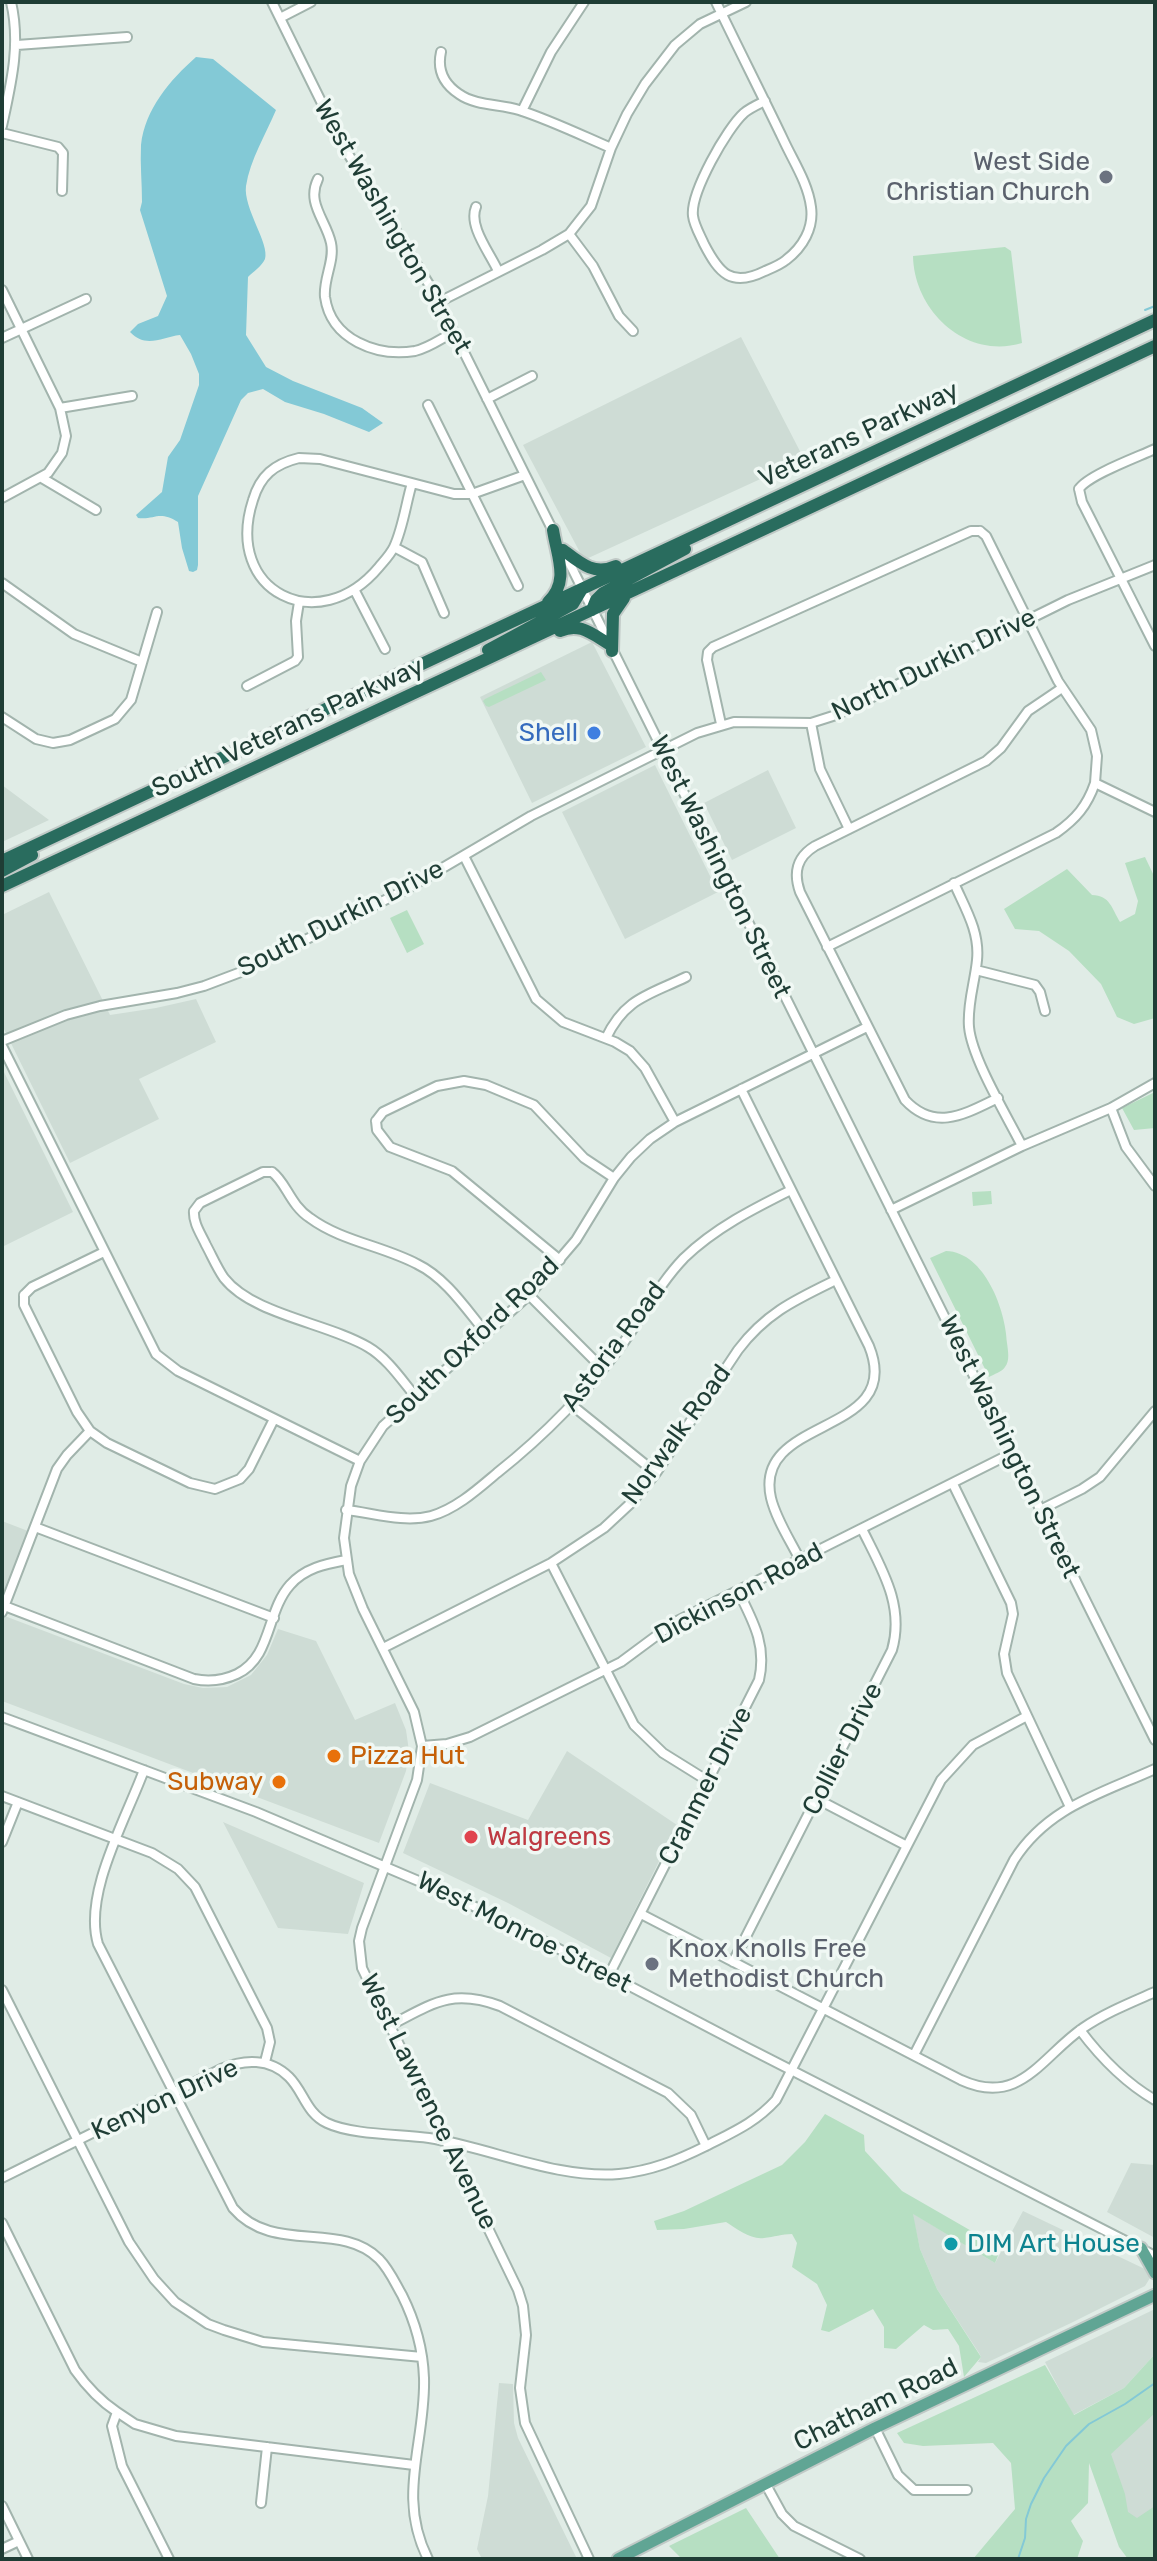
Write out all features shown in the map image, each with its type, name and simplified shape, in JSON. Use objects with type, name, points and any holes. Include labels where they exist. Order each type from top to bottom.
[{"type":"highway","name":"Veterans Parkway","points":[[582,589],[1155,320]]},
{"type":"highway","name":"Veterans Parkway","points":[[592,610],[1155,346]]},
{"type":"highway","points":[[592,610],[603,593],[714,533],[746,512]]},
{"type":"highway","points":[[543,607],[557,593],[561,583],[553,530]]},
{"type":"highway","points":[[563,550],[584,566],[601,570],[610,569],[669,542],[690,539]]},
{"type":"highway","points":[[398,700],[570,605],[578,599],[582,589]]},
{"type":"highway","name":"South Veterans Parkway","points":[[2,861],[582,589]]},
{"type":"highway","points":[[610,648],[613,614],[620,601],[632,590]]},
{"type":"highway","name":"South Veterans Parkway","points":[[2,886],[592,610]]},
{"type":"highway","points":[[475,664],[500,659],[571,627],[582,628],[610,648]]},
{"type":"highway","points":[[2,871],[80,831],[103,813]]},
{"type":"highway","points":[[2,854],[26,843],[39,843]]},
{"type":"main road","points":[[1141,2248],[1155,2273]]},
{"type":"main road","points":[[1134,2306],[1155,2282]]},
{"type":"main road","name":"Chatham Road","points":[[618,2559],[875,2428],[1155,2295]]},
{"type":"street","points":[[2,126],[17,45],[11,2]]},
{"type":"street","name":"West Washington Street","points":[[272,2],[336,134],[439,302],[1155,1740]]},
{"type":"street","points":[[280,18],[311,2]]},
{"type":"street","points":[[522,111],[551,52],[584,2]]},
{"type":"street","points":[[716,2],[765,101],[805,187],[812,211],[800,247],[780,264],[744,279],[729,276],[715,264],[697,229],[693,204],[711,162],[734,124],[741,115],[765,101]]},
{"type":"street","points":[[439,302],[569,234],[591,206],[611,148],[645,84],[687,33],[746,2]]},
{"type":"street","points":[[17,45],[127,37]]},
{"type":"street","points":[[441,52],[440,70],[457,93],[472,101],[522,111],[611,148]]},
{"type":"street","points":[[2,133],[58,147],[63,153],[62,191]]},
{"type":"street","points":[[318,179],[314,186],[314,200],[332,251],[326,279],[326,301],[338,328],[371,348],[396,352],[422,349],[454,332]]},
{"type":"street","points":[[476,207],[473,215],[475,224],[498,271]]},
{"type":"street","points":[[569,234],[593,266],[619,316],[633,331]]},
{"type":"street","points":[[2,290],[60,408],[65,428],[65,444],[58,461],[42,478],[2,498]]},
{"type":"street","points":[[2,338],[86,299]]},
{"type":"street","points":[[487,399],[532,376]]},
{"type":"street","points":[[60,408],[132,396]]},
{"type":"street","points":[[428,405],[518,586]]},
{"type":"street","points":[[1155,449],[1077,488],[1155,646]]},
{"type":"street","points":[[412,483],[394,547],[355,591],[322,603],[299,602],[269,586],[250,560],[245,539],[247,517],[258,484],[277,465],[299,458],[320,459],[412,483],[454,494],[472,494],[525,475]]},
{"type":"street","points":[[42,478],[96,510]]},
{"type":"street","points":[[721,724],[705,650],[981,528],[1062,688],[1091,730],[1097,756],[1095,783],[1084,808],[1065,827],[827,947]]},
{"type":"street","points":[[394,547],[422,562],[444,613]]},
{"type":"street","name":"North Durkin Drive","points":[[662,750],[721,724],[811,723],[836,715],[1068,600],[1155,565]]},
{"type":"street","points":[[2,583],[74,634],[142,662]]},
{"type":"street","points":[[355,591],[385,649]]},
{"type":"street","points":[[247,686],[298,657],[296,621],[299,602]]},
{"type":"street","points":[[2,717],[36,739],[53,743],[70,740],[115,719],[131,700],[157,612]]},
{"type":"street","points":[[998,1098],[965,1114],[950,1118],[933,1117],[920,1113],[899,1092],[800,892],[797,865],[810,849],[986,761],[1001,748],[1028,711],[1062,688]]},
{"type":"street","points":[[811,723],[820,769],[849,829]]},
{"type":"street","name":"South Durkin Drive","points":[[2,1044],[36,1025],[78,1011],[177,993],[226,977],[394,895],[531,816],[662,750]]},
{"type":"street","points":[[1095,783],[1155,812]]},
{"type":"street","points":[[464,856],[536,999],[563,1022],[623,1046],[638,1059],[675,1122]]},
{"type":"street","points":[[954,883],[978,943],[968,1009],[970,1037],[1022,1146]]},
{"type":"street","points":[[976,970],[1035,985],[1045,1011]]},
{"type":"street","points":[[606,1038],[625,1008],[686,977]]},
{"type":"street","name":"South Oxford Road","points":[[360,1461],[374,1437],[415,1396],[529,1295],[560,1260],[596,1211],[614,1178],[640,1147],[675,1122],[867,1027]]},
{"type":"street","points":[[2,1044],[156,1354],[178,1371],[360,1461]]},
{"type":"street","points":[[560,1260],[452,1171],[390,1147],[373,1120],[437,1086],[464,1081],[486,1085],[534,1105],[584,1158],[614,1178]]},
{"type":"street","points":[[891,1210],[1022,1146],[1111,1108],[1155,1083]]},
{"type":"street","points":[[741,1089],[872,1354],[873,1382],[865,1399],[852,1412],[799,1439],[776,1461],[771,1477],[771,1497],[800,1560]]},
{"type":"street","points":[[1111,1108],[1126,1147],[1155,1186]]},
{"type":"street","points":[[415,1396],[387,1363],[368,1347],[256,1302],[237,1290],[215,1263],[191,1210],[273,1168],[295,1206],[308,1217],[322,1226],[407,1259],[429,1271],[486,1333]]},
{"type":"street","name":"Astoria Road","points":[[346,1510],[407,1518],[430,1516],[476,1490],[527,1450],[573,1406],[669,1276],[697,1246],[735,1219],[791,1190]]},
{"type":"street","points":[[104,1252],[20,1294],[77,1412],[90,1431],[107,1443],[190,1483],[215,1489],[245,1475],[274,1419]]},
{"type":"street","name":"Norwalk Road","points":[[383,1648],[551,1563],[604,1528],[632,1502],[656,1473],[753,1331],[786,1305],[836,1280]]},
{"type":"street","points":[[529,1295],[603,1369]]},
{"type":"street","points":[[573,1406],[656,1473]]},
{"type":"street","points":[[1040,1510],[1100,1477],[1155,1411]]},
{"type":"street","points":[[90,1431],[57,1469],[3,1608],[203,1681],[224,1680],[253,1664],[284,1592],[300,1576],[314,1567],[346,1560]]},
{"type":"street","name":"Dickinson Road","points":[[422,1746],[447,1744],[470,1737],[605,1671],[637,1652],[675,1622],[1012,1453]]},
{"type":"street","name":"West Lawrence Avenue","points":[[360,1461],[346,1510],[346,1560],[357,1597],[414,1712],[422,1746],[417,1780],[365,1918],[359,1941],[362,1968],[518,2290],[526,2335],[520,2388],[525,2423],[589,2559]]},
{"type":"street","points":[[953,1484],[1008,1594],[1013,1614],[1005,1645],[1007,1673],[1070,1807]]},
{"type":"street","points":[[35,1527],[274,1618]]},
{"type":"street","name":"Collier Drive","points":[[733,1962],[887,1664],[895,1641],[896,1609],[891,1588],[862,1529]]},
{"type":"street","points":[[551,1563],[625,1711],[647,1738],[678,1765],[708,1781]]},
{"type":"street","name":"Cranmer Drive","points":[[609,1975],[745,1710],[762,1668],[756,1627],[738,1591]]},
{"type":"street","name":"Kenyon Drive","points":[[2,2178],[230,2065],[253,2061],[265,2062],[289,2077],[311,2111],[329,2124],[342,2128],[446,2142],[565,2170],[608,2174],[678,2160],[755,2121],[776,2100],[941,1780],[957,1760],[984,1737],[1027,1716]]},
{"type":"street","name":"West Monroe Street","points":[[2,1717],[256,1812],[385,1865],[488,1913],[1155,2256]]},
{"type":"street","points":[[914,2055],[1025,1842],[1044,1823],[1070,1807],[1155,1769]]},
{"type":"street","points":[[144,1770],[99,1886],[94,1929],[98,1944],[227,2199],[239,2215],[256,2228],[268,2232],[345,2242],[370,2251],[385,2266],[406,2303],[419,2337],[424,2379],[412,2500],[428,2559]]},
{"type":"street","points":[[2,1796],[166,1860],[195,1887],[267,2028],[270,2042],[265,2062]]},
{"type":"street","points":[[817,1799],[907,1846]]},
{"type":"street","points":[[2,1842],[18,1802]]},
{"type":"street","points":[[641,1914],[983,2088],[1002,2088],[1021,2081],[1080,2030],[1155,1992]]},
{"type":"street","points":[[2,1990],[138,2256],[163,2290],[192,2314],[224,2330],[263,2342],[422,2357]]},
{"type":"street","points":[[389,2026],[431,2004],[452,1998],[473,1997],[500,2006],[668,2093],[691,2115],[706,2146]]},
{"type":"street","points":[[1080,2030],[1121,2076],[1155,2100]]},
{"type":"street","points":[[2,2223],[75,2370],[94,2394],[135,2424],[176,2436],[414,2465]]},
{"type":"street","points":[[117,2412],[112,2426],[122,2466],[169,2559]]},
{"type":"street","points":[[875,2428],[898,2475],[914,2490],[967,2490]]},
{"type":"street","points":[[261,2503],[267,2447]]},
{"type":"street","points":[[765,2483],[782,2514],[794,2526],[860,2559]]},
{"type":"street","points":[[2,2506],[28,2559]]},
{"type":"street","points":[[2,2549],[19,2541]]},
{"type":"shaded area","points":[[741,337],[804,459],[584,560],[523,445]]},
{"type":"shaded area","points":[[592,642],[646,747],[532,803],[480,697]]},
{"type":"shaded area","points":[[655,765],[718,892],[625,939],[562,812]]},
{"type":"shaded area","points":[[768,770],[796,828],[732,860],[704,803]]},
{"type":"shaded area","points":[[2,785],[49,820],[2,842]]},
{"type":"shaded area","points":[[49,892],[110,1015],[196,999],[216,1042],[139,1079],[159,1119],[70,1163],[2,1025],[2,915]]},
{"type":"shaded area","points":[[2,1068],[73,1212],[2,1247]]},
{"type":"shaded area","points":[[2,1521],[28,1531],[2,1598]]},
{"type":"shaded area","points":[[2,1615],[184,1684],[203,1688],[227,1687],[251,1675],[267,1655],[278,1629],[316,1641],[355,1720],[395,1703],[406,1730],[409,1751],[406,1771],[379,1843],[2,1701]]},
{"type":"shaded area","points":[[567,1751],[677,1825],[611,1958],[508,1903],[403,1853],[430,1783],[528,1820]]},
{"type":"shaded area","points":[[223,1822],[364,1883],[348,1934],[278,1928]]},
{"type":"shaded area","points":[[1131,2163],[1155,2165],[1155,2238],[1107,2212]]},
{"type":"shaded area","points":[[1023,2211],[1147,2270],[1150,2278],[1145,2286],[1071,2323],[986,2363],[978,2362],[981,2357],[979,2353],[937,2289],[920,2249],[912,2213],[995,2263]]},
{"type":"shaded area","points":[[1155,2309],[1155,2354],[1124,2388],[1073,2415],[1045,2362]]},
{"type":"shaded area","points":[[499,2383],[513,2384],[514,2423],[518,2438],[577,2559],[482,2559],[477,2549],[488,2496]]},
{"type":"shaded area","points":[[1155,2405],[1155,2559],[1123,2511],[1107,2453]]},
{"type":"green space","points":[[1005,247],[1011,251],[1022,343],[1001,346],[981,344],[963,337],[933,312],[916,276],[913,256]]},
{"type":"green space","points":[[541,672],[546,680],[489,707],[483,701],[485,699]]},
{"type":"green space","points":[[1145,857],[1155,878],[1155,1018],[1134,1024],[1117,1017],[1101,984],[1069,951],[1039,931],[1015,929],[1004,909],[1067,869],[1092,895],[1107,900],[1120,922],[1135,914],[1138,901],[1125,863]]},
{"type":"green space","points":[[407,910],[424,944],[407,953],[390,918]]},
{"type":"green space","points":[[1155,1092],[1155,1128],[1134,1130],[1122,1108]]},
{"type":"green space","points":[[991,1191],[992,1204],[973,1206],[972,1192]]},
{"type":"green space","points":[[946,1251],[972,1261],[991,1285],[998,1300],[1006,1330],[1008,1359],[1004,1369],[989,1377],[930,1258]]},
{"type":"green space","points":[[825,2114],[864,2135],[865,2151],[902,2191],[1001,2248],[995,2263],[913,2214],[920,2249],[937,2289],[981,2357],[964,2377],[959,2346],[948,2329],[933,2330],[924,2325],[896,2349],[884,2348],[884,2327],[873,2309],[829,2332],[821,2330],[827,2305],[817,2284],[792,2267],[797,2243],[792,2234],[754,2237],[726,2222],[657,2230],[654,2221],[684,2211],[782,2165],[805,2142]]},
{"type":"green space","points":[[1155,2354],[1155,2413],[1111,2454],[1128,2512],[1137,2518],[1155,2506],[1155,2559],[1128,2559],[1119,2547],[1089,2463],[1088,2503],[1071,2521],[1083,2541],[1077,2559],[973,2559],[1015,2509],[1011,2463],[993,2443],[923,2446],[904,2443],[897,2433],[1045,2365],[1074,2415],[1124,2388]]},
{"type":"green space","points":[[746,2508],[780,2559],[682,2559],[669,2546]]},
{"type":"water","points":[[196,57],[213,59],[276,110],[246,186],[248,205],[264,244],[265,259],[248,277],[246,335],[266,367],[362,408],[383,423],[369,432],[285,402],[263,389],[248,393],[241,400],[198,496],[198,565],[193,572],[189,571],[182,548],[178,522],[161,516],[138,518],[136,515],[162,492],[168,457],[180,440],[199,385],[199,374],[180,335],[148,341],[130,332],[138,324],[158,316],[167,296],[140,210],[143,132],[160,96]]},
{"type":"waterway","points":[[1145,310],[1155,306]]},
{"type":"waterway","points":[[1018,2559],[1031,2504],[1066,2446],[1089,2424],[1155,2383]]},
{"type":"place","name":"West Side Christian Church","points":[[1106,177]]},
{"type":"place","name":"Shell","points":[[594,733]]},
{"type":"place","name":"Pizza Hut","points":[[334,1756]]},
{"type":"place","name":"Subway","points":[[279,1782]]},
{"type":"place","name":"Walgreens","points":[[471,1837]]},
{"type":"place","name":"Knox Knolls Free Methodist Church","points":[[652,1964]]},
{"type":"place","name":"DIM Art House","points":[[951,2244]]}]
